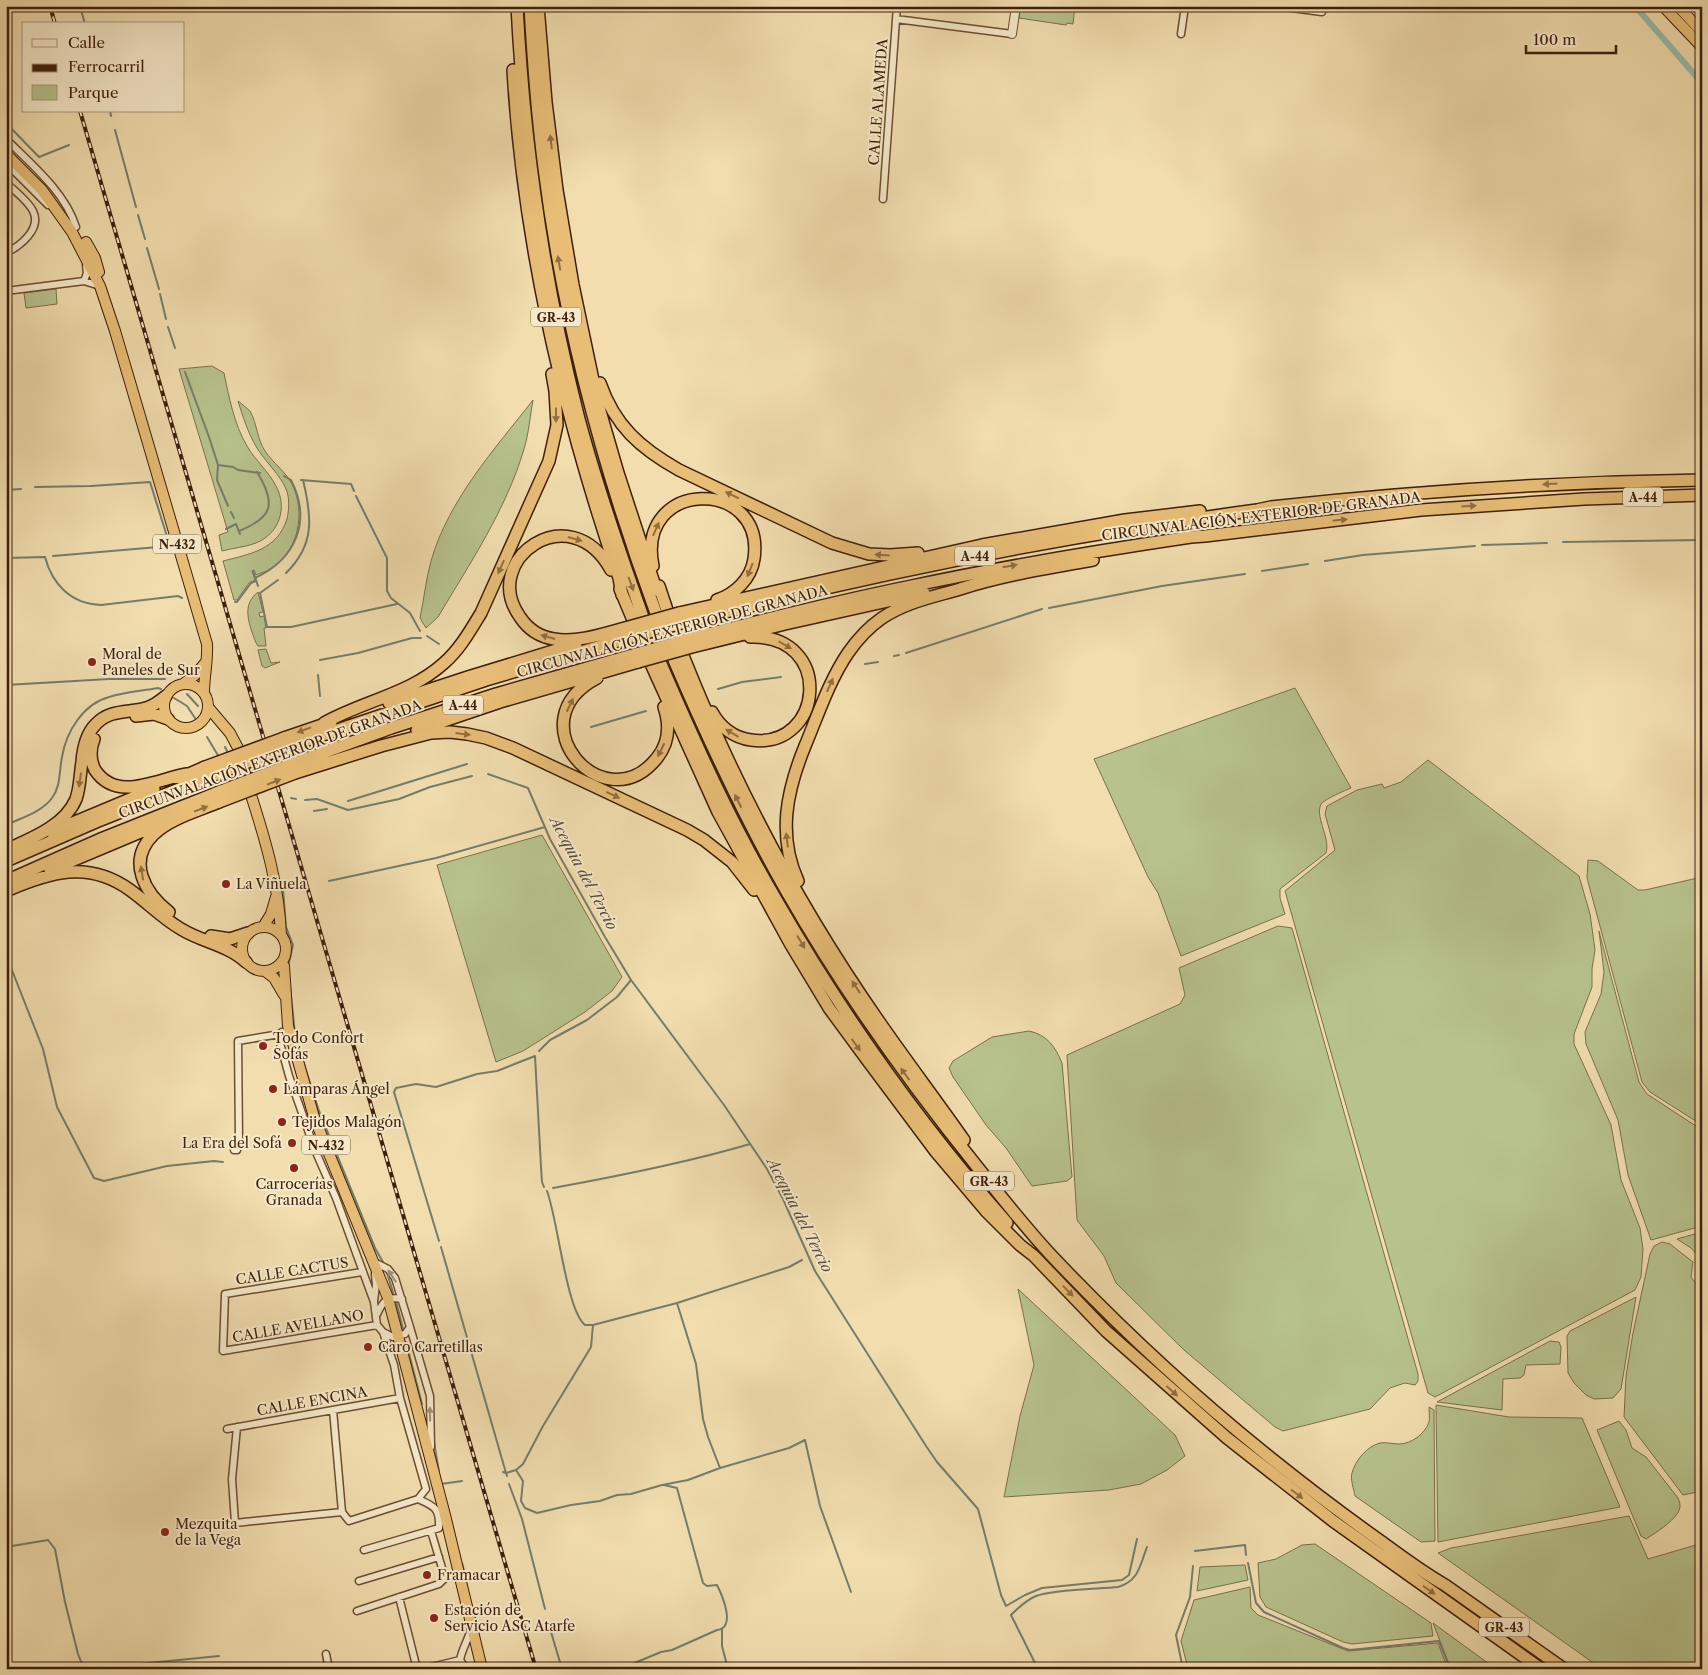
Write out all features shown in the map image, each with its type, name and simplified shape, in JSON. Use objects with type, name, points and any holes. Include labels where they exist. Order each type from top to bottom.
[{"type":"highway","points":[[511,6],[515,104],[519,140],[532,239],[546,315],[569,416],[585,473],[619,578],[622,595]]},
{"type":"highway","name":"GR-43","points":[[517,6],[528,150],[541,239],[576,406],[612,531],[632,626]]},
{"type":"highway","name":"GR-43","points":[[530,6],[544,168],[572,332],[616,498],[662,612],[661,593]]},
{"type":"highway","points":[[538,6],[546,102],[556,180],[572,273],[597,374],[612,413],[625,430],[639,444],[658,458],[832,543],[852,550],[869,554],[890,555],[968,545],[982,545]]},
{"type":"highway","points":[[1663,6],[1702,47]]},
{"type":"highway","points":[[1678,6],[1702,32]]},
{"type":"highway","name":"N-432","points":[[6,149],[59,203],[71,228],[89,279],[100,286],[207,644],[204,693],[208,707],[230,733],[238,748]]},
{"type":"highway","name":"N-432","points":[[6,154],[42,190],[71,228],[84,239],[94,258],[113,316],[115,331]]},
{"type":"highway","points":[[84,239],[94,267],[89,279]]},
{"type":"highway","points":[[572,273],[585,346],[603,421],[634,525],[654,583],[661,593]]},
{"type":"highway","points":[[286,743],[324,723],[398,692],[433,672],[458,649],[480,613],[540,482],[553,444],[556,408],[545,329],[546,315]]},
{"type":"highway","name":"CIRCUNVALACIÓN EXTERIOR DE GRANADA","points":[[6,861],[154,798],[207,772],[286,743],[486,680],[632,626],[674,630],[820,589],[976,556],[1071,538],[1271,507],[1375,495],[1516,486],[1583,482],[1702,480]]},
{"type":"highway","name":"CIRCUNVALACIÓN EXTERIOR DE GRANADA","points":[[6,881],[103,838],[294,769],[391,728],[644,647],[691,643],[805,610],[924,583],[1006,567],[1191,537],[1421,510],[1584,499],[1702,496]]},
{"type":"highway","points":[[661,593],[652,563],[651,552],[652,539],[666,513],[686,501],[703,498],[722,502],[734,508],[750,527],[754,540],[753,564],[749,575],[734,591],[722,599],[700,608],[674,630]]},
{"type":"highway","points":[[700,608],[982,545],[1125,520],[1256,506],[1271,507]]},
{"type":"highway","points":[[565,536],[578,538],[593,547],[606,560],[622,595],[632,626],[596,636],[564,640],[552,639],[533,631],[523,623],[516,612],[510,592],[511,580],[518,560],[525,552],[543,540],[565,536]]},
{"type":"highway","points":[[822,934],[818,920],[796,876],[786,841],[786,806],[794,773],[830,684],[848,652],[860,638],[882,618],[918,600],[970,585],[1192,542],[1205,536]]},
{"type":"highway","points":[[721,640],[868,604],[970,585]]},
{"type":"highway","points":[[324,723],[596,636]]},
{"type":"highway","points":[[691,643],[762,637],[773,639],[792,649],[805,667],[809,677],[810,689],[806,709],[795,726],[777,737],[762,740],[745,739],[735,736],[714,717],[697,691]]},
{"type":"highway","points":[[644,647],[620,667],[587,684],[572,699],[565,718],[565,736],[570,752],[576,761],[596,775],[608,778],[627,778],[645,770],[660,755],[668,734],[668,724],[660,686]]},
{"type":"highway","name":"GR-43","points":[[697,691],[679,659],[705,731],[730,785],[762,846],[818,944],[901,1069],[1009,1208],[1104,1310],[1217,1414],[1311,1490],[1429,1576],[1564,1669]]},
{"type":"highway","points":[[6,850],[26,841],[57,822],[72,807],[79,786],[83,748],[90,731],[96,724],[112,714],[154,705],[174,687],[183,684],[196,675],[207,661]]},
{"type":"highway","name":"GR-43","points":[[660,686],[656,665],[740,834],[776,900],[834,996],[914,1109],[1034,1256]]},
{"type":"highway","points":[[330,761],[339,756],[500,702],[620,667]]},
{"type":"highway","points":[[183,684],[196,686],[204,693]]},
{"type":"highway","points":[[660,686],[718,812],[791,945],[829,1008],[936,1152],[986,1211],[1020,1245],[1034,1256],[1106,1331],[1248,1455],[1333,1521],[1541,1669]]},
{"type":"highway","points":[[697,691],[736,776],[775,852],[822,934],[880,1023],[972,1151],[1054,1253],[1147,1347],[1229,1420],[1296,1474],[1431,1573],[1445,1586]]},
{"type":"highway","points":[[166,696],[164,707],[168,719]]},
{"type":"highway","points":[[207,772],[187,774],[139,786],[116,786],[100,776],[94,768],[91,760],[91,751],[96,735],[107,724],[125,717],[154,714],[168,719],[181,727],[192,727],[203,719],[208,707]]},
{"type":"highway","points":[[198,724],[216,726],[230,733]]},
{"type":"highway","points":[[294,769],[432,733],[450,732],[486,738],[513,748],[688,830],[719,850],[743,876],[791,945]]},
{"type":"highway","points":[[26,841],[187,774]]},
{"type":"highway","name":"N-432","points":[[251,795],[268,849],[279,900],[281,935],[286,949],[282,963],[288,1026],[314,1117],[373,1261],[385,1301],[399,1336],[431,1463],[442,1516],[459,1575],[482,1669]]},
{"type":"highway","points":[[217,797],[154,834],[140,858],[140,870],[146,889],[173,916],[198,931],[222,939],[230,939],[262,927],[276,930],[281,935]]},
{"type":"highway","points":[[24,883],[31,878],[107,845],[174,818],[182,817]]},
{"type":"highway","points":[[6,891],[52,874],[91,872],[103,875],[130,890],[183,930],[227,948],[238,954],[246,962]]},
{"type":"highway","name":"N-432","points":[[262,927],[271,914],[277,893]]},
{"type":"highway","points":[[246,962],[241,950],[244,938],[248,933]]},
{"type":"highway","name":"N-432","points":[[246,962],[252,968],[265,972],[274,978],[285,998]]},
{"type":"highway","points":[[265,972],[282,963]]},
{"type":"street","name":"CALLE ALAMEDA","points":[[883,199],[897,6]]},
{"type":"street","points":[[896,19],[1012,34],[1016,6]]},
{"type":"street","points":[[1181,34],[1185,6]]},
{"type":"street","points":[[1276,6],[1322,12]]},
{"type":"street","points":[[6,138],[46,179],[73,215],[71,228]]},
{"type":"street","points":[[6,163],[71,228]]},
{"type":"street","points":[[6,167],[17,173]]},
{"type":"street","points":[[6,183],[33,209],[36,217],[35,226],[31,232],[17,247],[6,253]]},
{"type":"street","points":[[6,291],[89,279]]},
{"type":"street","points":[[234,1150],[237,1150],[239,1141],[238,1041],[280,1034],[288,1026]]},
{"type":"street","points":[[280,1034],[280,1043],[289,1076],[315,1150],[336,1198],[374,1302],[377,1325],[383,1332],[394,1365],[400,1398],[426,1488],[418,1499],[349,1522],[342,1512],[333,1410]]},
{"type":"street","points":[[373,1261],[388,1269],[395,1278],[430,1396],[431,1463]]},
{"type":"street","points":[[373,1261],[376,1285],[374,1302]]},
{"type":"street","name":"CALLE CACTUS","points":[[223,1351],[225,1294],[362,1272]]},
{"type":"street","points":[[374,1302],[402,1299]]},
{"type":"street","points":[[376,1314],[385,1301]]},
{"type":"street","name":"CALLE AVELLANO","points":[[223,1351],[377,1325]]},
{"type":"street","points":[[383,1332],[393,1337],[399,1336],[406,1334],[410,1327]]},
{"type":"street","name":"CALLE ENCINA","points":[[227,1429],[400,1398]]},
{"type":"street","points":[[237,1428],[232,1479],[235,1524],[342,1512]]},
{"type":"street","points":[[423,1478],[434,1476]]},
{"type":"street","points":[[364,1550],[439,1528],[442,1516],[434,1506],[418,1499]]},
{"type":"street","points":[[431,1531],[445,1578]]},
{"type":"street","points":[[359,1581],[439,1557]]},
{"type":"street","points":[[357,1611],[439,1584],[445,1578],[459,1575]]},
{"type":"street","points":[[399,1597],[418,1669]]},
{"type":"street","points":[[466,1669],[460,1660],[462,1648],[468,1641],[472,1627]]},
{"type":"street","points":[[326,1654],[329,1669]]},
{"type":"street","points":[[423,1669],[460,1660]]},
{"type":"green space","points":[[1020,6],[1075,6],[1073,24],[1067,23],[1066,25],[1019,18]]},
{"type":"green space","points":[[56,289],[57,304],[26,308],[24,293]]},
{"type":"green space","points":[[212,366],[224,373],[232,410],[242,438],[276,486],[280,494],[281,503],[281,511],[276,527],[264,539],[256,543],[222,551],[219,535],[228,532],[179,369]]},
{"type":"green space","points":[[533,400],[526,443],[516,472],[497,515],[438,617],[426,628],[420,618],[431,561],[439,538],[449,517],[474,476]]},
{"type":"green space","points":[[238,401],[250,411],[265,451],[292,484],[299,507],[299,519],[293,542],[280,562],[256,575],[254,570],[252,571],[255,580],[249,583],[237,600],[234,600],[223,561],[252,553],[277,538],[287,519],[289,504],[284,484],[260,453],[246,425]]},
{"type":"green space","points":[[258,592],[263,612],[259,613],[260,617],[264,616],[266,628],[264,628],[266,646],[258,646],[248,616],[250,601]]},
{"type":"green space","points":[[266,649],[271,663],[280,662],[265,668],[262,666],[258,650]]},
{"type":"green space","points":[[1295,688],[1351,788],[1328,799],[1322,803],[1320,808],[1327,847],[1326,853],[1280,889],[1280,898],[1285,914],[1181,956],[1158,893],[1148,877],[1094,759]]},
{"type":"green space","points":[[1428,760],[1579,876],[1590,914],[1595,950],[1592,987],[1574,1034],[1574,1044],[1611,1125],[1621,1180],[1640,1228],[1643,1249],[1641,1277],[1635,1290],[1435,1397],[1428,1393],[1285,891],[1335,850],[1325,814],[1327,806],[1357,790],[1382,784],[1384,788],[1401,782]]},
{"type":"green space","points":[[542,835],[622,977],[612,991],[585,1012],[523,1051],[496,1062],[437,865]]},
{"type":"green space","points":[[1588,860],[1598,861],[1638,890],[1702,877],[1702,1125],[1650,1092],[1642,1082],[1587,878]]},
{"type":"green space","points":[[1278,926],[1292,928],[1418,1374],[1418,1381],[1415,1385],[1405,1383],[1390,1388],[1370,1409],[1283,1431],[1275,1427],[1184,1350],[1116,1283],[1104,1256],[1077,1220],[1067,1055],[1180,1004],[1185,995],[1179,968]]},
{"type":"green space","points":[[1599,931],[1639,1082],[1647,1094],[1702,1130],[1702,1226],[1651,1240],[1628,1175],[1618,1120],[1586,1044],[1585,1032],[1601,994],[1604,972]]},
{"type":"green space","points":[[1029,1031],[1046,1038],[1062,1063],[1072,1177],[1067,1181],[1032,1186],[1006,1148],[986,1125],[953,1077],[949,1068],[953,1061],[992,1037]]},
{"type":"green space","points":[[1702,1232],[1702,1260],[1691,1248],[1677,1239]]},
{"type":"green space","points":[[1662,1242],[1670,1244],[1693,1262],[1691,1277],[1702,1292],[1702,1491],[1683,1495],[1624,1417],[1626,1376],[1650,1254],[1654,1246]]},
{"type":"green space","points":[[1018,1289],[1175,1435],[1185,1456],[1167,1470],[1141,1484],[1109,1490],[1004,1497],[1020,1416],[1034,1365]]},
{"type":"green space","points":[[1636,1297],[1621,1389],[1613,1398],[1594,1399],[1586,1395],[1574,1383],[1568,1373],[1567,1336],[1570,1331]]},
{"type":"green space","points":[[1550,1341],[1559,1342],[1561,1347],[1560,1364],[1526,1365],[1524,1375],[1520,1378],[1503,1379],[1502,1410],[1437,1402]]},
{"type":"green space","points":[[1436,1405],[1509,1417],[1582,1418],[1620,1507],[1438,1542]]},
{"type":"green space","points":[[1429,1407],[1434,1410],[1435,1541],[1421,1542],[1355,1496],[1352,1475],[1359,1459],[1371,1447],[1380,1443],[1404,1444],[1421,1434],[1429,1422]]},
{"type":"green space","points":[[1619,1421],[1626,1430],[1632,1448],[1646,1457],[1680,1503],[1679,1511],[1672,1520],[1646,1539],[1641,1536],[1597,1430]]},
{"type":"green space","points":[[1629,1516],[1648,1559],[1696,1545],[1702,1547],[1702,1669],[1602,1669],[1438,1553],[1451,1548]]},
{"type":"green space","points":[[1315,1544],[1431,1623],[1433,1636],[1352,1644],[1343,1642],[1266,1607],[1260,1597],[1258,1563],[1276,1559],[1302,1545]]},
{"type":"green space","points":[[1245,1565],[1248,1580],[1197,1591],[1200,1567]]},
{"type":"green space","points":[[1250,1587],[1251,1608],[1258,1615],[1348,1651],[1438,1643],[1448,1669],[1188,1669],[1181,1641],[1194,1600]]},
{"type":"green space","points":[[1433,1623],[1496,1669],[1451,1669]]},
{"type":"waterway","points":[[1635,6],[1702,83]]},
{"type":"waterway","points":[[81,10],[84,22]]},
{"type":"waterway","points":[[110,112],[111,116]]},
{"type":"waterway","points":[[6,123],[39,157],[69,145]]},
{"type":"waterway","points":[[115,130],[136,207]]},
{"type":"waterway","points":[[138,215],[145,239]]},
{"type":"waterway","points":[[147,248],[159,289]]},
{"type":"waterway","points":[[160,294],[166,319]]},
{"type":"waterway","points":[[168,327],[175,348]]},
{"type":"waterway","points":[[185,372],[218,465],[217,480],[228,506]]},
{"type":"waterway","points":[[218,465],[260,473]]},
{"type":"waterway","points":[[239,531],[259,520],[268,508],[267,492],[257,472]]},
{"type":"waterway","points":[[255,578],[281,560],[290,549],[300,524],[297,495],[291,480],[284,476]]},
{"type":"waterway","points":[[301,480],[351,484],[354,491]]},
{"type":"waterway","points":[[286,573],[302,552],[309,530],[308,506],[303,480]]},
{"type":"waterway","points":[[35,487],[150,482],[170,546],[53,556]]},
{"type":"waterway","points":[[6,490],[21,489]]},
{"type":"waterway","points":[[356,496],[387,558],[387,591],[391,598],[410,613],[420,631]]},
{"type":"waterway","points":[[231,512],[234,518]]},
{"type":"waterway","points":[[226,529],[236,524],[240,534]]},
{"type":"waterway","points":[[1563,542],[1702,540]]},
{"type":"waterway","points":[[1482,545],[1547,543]]},
{"type":"waterway","points":[[1325,561],[1363,555],[1475,546]]},
{"type":"waterway","points":[[6,558],[45,557],[52,576],[64,591],[90,604],[101,605],[178,596],[182,598]]},
{"type":"waterway","points":[[1262,571],[1308,564]]},
{"type":"waterway","points":[[253,571],[258,586]]},
{"type":"waterway","points":[[1049,608],[1162,586],[1245,574]]},
{"type":"waterway","points":[[278,580],[260,593],[267,627],[291,627],[397,604]]},
{"type":"waterway","points":[[235,602],[237,602],[251,583],[256,581]]},
{"type":"waterway","points":[[906,653],[1042,609]]},
{"type":"waterway","points":[[427,636],[439,644]]},
{"type":"waterway","points":[[320,660],[358,653],[412,638],[421,638]]},
{"type":"waterway","points":[[894,656],[899,655]]},
{"type":"waterway","points":[[865,664],[878,662]]},
{"type":"waterway","points":[[318,675],[320,696]]},
{"type":"waterway","points":[[718,689],[742,682],[781,677]]},
{"type":"waterway","points":[[6,685],[109,679],[165,679]]},
{"type":"waterway","points":[[6,825],[37,811],[52,798],[58,783],[67,738],[84,712],[100,701],[115,695],[161,689]]},
{"type":"waterway","points":[[187,694],[198,706]]},
{"type":"waterway","points":[[174,698],[187,706],[195,718]]},
{"type":"waterway","points":[[591,727],[646,711]]},
{"type":"waterway","points":[[207,737],[219,757]]},
{"type":"waterway","points":[[225,747],[228,753]]},
{"type":"waterway","points":[[348,801],[467,764]]},
{"type":"waterway","name":"Acequia del Tercio","points":[[488,774],[528,788],[550,839],[631,980],[724,1105],[767,1169],[783,1199],[815,1271],[926,1446],[937,1462],[978,1509],[1001,1595],[1006,1606],[1042,1588],[1122,1580],[1129,1575],[1137,1539]]},
{"type":"waterway","points":[[305,800],[317,799],[348,810],[399,799],[430,787],[472,776]]},
{"type":"waterway","points":[[291,798],[296,799]]},
{"type":"waterway","points":[[314,811],[327,809]]},
{"type":"waterway","points":[[329,881],[436,858],[545,827]]},
{"type":"waterway","points":[[283,889],[286,927],[293,945],[288,967]]},
{"type":"waterway","points":[[6,955],[43,1049],[57,1107],[94,1178],[104,1181],[167,1166],[214,1161],[223,1162]]},
{"type":"waterway","points":[[539,1051],[550,1040],[587,1020],[617,997],[631,980]]},
{"type":"waterway","points":[[290,986],[295,1034]]},
{"type":"waterway","points":[[439,1241],[394,1092],[396,1088],[416,1084],[436,1087],[477,1074],[497,1071],[535,1056],[542,1182],[544,1187]]},
{"type":"waterway","points":[[302,1058],[319,1111],[375,1248],[383,1262]]},
{"type":"waterway","points":[[553,1188],[652,1169],[750,1144]]},
{"type":"waterway","points":[[547,1191],[568,1283],[578,1316],[585,1325],[593,1325]]},
{"type":"waterway","points":[[441,1247],[506,1473],[516,1470],[523,1481],[521,1501],[525,1508],[537,1513],[600,1501],[617,1495],[631,1494],[688,1480],[720,1468],[703,1419],[696,1364],[677,1303],[789,1267],[802,1260]]},
{"type":"waterway","points":[[387,1272],[393,1293]]},
{"type":"waterway","points":[[396,1301],[403,1329]]},
{"type":"waterway","points":[[516,1470],[523,1464],[543,1426],[591,1347],[593,1325],[677,1303]]},
{"type":"waterway","points":[[406,1342],[422,1404]]},
{"type":"waterway","points":[[720,1468],[789,1448],[805,1440],[820,1506],[851,1592]]},
{"type":"waterway","points":[[434,1442],[439,1472]]},
{"type":"waterway","points":[[503,1472],[507,1476]]},
{"type":"waterway","points":[[441,1484],[462,1481]]},
{"type":"waterway","points":[[509,1484],[522,1519],[545,1609]]},
{"type":"waterway","points":[[620,1669],[661,1652],[672,1650],[723,1628],[726,1624],[726,1611],[717,1585],[707,1586],[703,1583],[677,1488],[664,1485]]},
{"type":"waterway","points":[[6,1547],[48,1540],[55,1549],[65,1602],[78,1654],[84,1669]]},
{"type":"waterway","points":[[1195,1551],[1245,1545],[1246,1555]]},
{"type":"waterway","points":[[1038,1669],[1011,1615],[1019,1607],[1036,1596],[1064,1591],[1118,1587],[1125,1584],[1138,1572],[1147,1547]]},
{"type":"waterway","points":[[462,1563],[464,1571]]},
{"type":"waterway","points":[[1248,1563],[1256,1603],[1264,1612],[1350,1650],[1439,1641],[1450,1669]]},
{"type":"waterway","points":[[1183,1669],[1176,1635],[1190,1597],[1193,1566]]},
{"type":"waterway","points":[[722,1629],[722,1646],[728,1669]]},
{"type":"waterway","points":[[551,1632],[562,1669]]},
{"type":"waterway","points":[[114,1669],[139,1664],[219,1656]]},
{"type":"waterway","points":[[6,1663],[8,1669]]},
{"type":"railway","points":[[50,6],[54,22]]},
{"type":"railway","points":[[80,112],[536,1669]]},
{"type":"place","name":"Moral de Paneles de Sur","points":[[92,662]]},
{"type":"place","name":"La Viñuela","points":[[226,884]]},
{"type":"place","name":"Todo Confort Sofás","points":[[263,1046]]},
{"type":"place","name":"Lámparas Ángel","points":[[273,1089]]},
{"type":"place","name":"Tejidos Malagón","points":[[282,1122]]},
{"type":"place","name":"La Era del Sofá","points":[[292,1143]]},
{"type":"place","name":"Carrocerías Granada","points":[[294,1168]]},
{"type":"place","name":"Caro Carretillas","points":[[368,1347]]},
{"type":"place","name":"Mezquita de la Vega","points":[[165,1532]]},
{"type":"place","name":"Framacar","points":[[427,1575]]},
{"type":"place","name":"Estación de Servicio ASC Atarfe","points":[[434,1618]]}]
